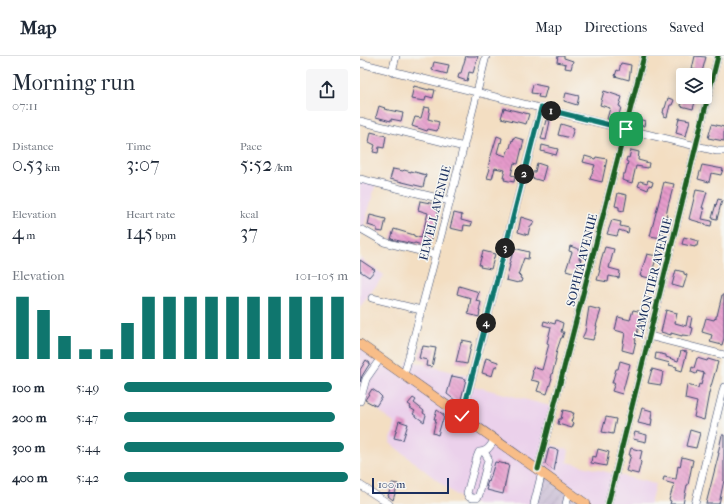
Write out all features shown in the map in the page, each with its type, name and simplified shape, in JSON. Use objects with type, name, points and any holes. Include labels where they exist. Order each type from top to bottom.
[{"type":"main road","points":[[360,344],[586,504]]},
{"type":"street","points":[[392,72],[396,56]]},
{"type":"street","name":"ELWELL AVENUE","points":[[404,375],[464,147],[486,56]]},
{"type":"street","name":"SOPHIA AVENUE","points":[[534,504],[540,471],[644,56]]},
{"type":"street","name":"LAMONTIER AVENUE","points":[[608,504],[718,56]]},
{"type":"street","points":[[360,64],[696,146],[717,151],[724,151]]},
{"type":"street","points":[[462,416],[541,108]]},
{"type":"street","points":[[360,121],[464,147]]},
{"type":"street","points":[[360,179],[450,201]]},
{"type":"street","points":[[363,230],[384,242],[436,255]]},
{"type":"street","points":[[372,298],[422,310]]},
{"type":"street","points":[[649,336],[724,354]]},
{"type":"street","points":[[360,401],[366,379],[380,359]]},
{"type":"street","points":[[695,504],[724,387]]},
{"type":"street","points":[[484,452],[488,460],[479,495],[477,498],[469,497],[467,493],[479,452],[486,451],[495,439]]},
{"type":"street","points":[[360,485],[389,504]]},
{"type":"street","points":[[566,504],[569,492]]},
{"type":"shaded area","points":[[360,179],[376,183],[363,230],[360,234]]},
{"type":"shaded area","points":[[360,258],[384,275],[360,307]]},
{"type":"shaded area","points":[[360,346],[403,375],[408,360],[472,377],[470,385],[554,407],[545,443],[569,450],[567,462],[655,484],[650,504],[476,504],[462,500],[390,443],[395,424],[360,395]]},
{"type":"shaded area","points":[[542,472],[586,504],[534,504]]},
{"type":"building","points":[[466,56],[478,56],[473,73],[469,72],[467,81],[458,78]]},
{"type":"building","points":[[558,56],[564,56],[564,58],[573,61],[571,69],[565,68],[566,64],[557,62]]},
{"type":"building","points":[[695,56],[706,57],[703,68],[692,68]]},
{"type":"building","points":[[434,62],[449,65],[447,74],[432,70]]},
{"type":"building","points":[[621,63],[631,65],[629,80],[615,76],[617,70],[619,71]]},
{"type":"building","points":[[533,84],[547,87],[544,98],[538,97],[539,94],[531,93]]},
{"type":"building","points":[[414,86],[435,90],[433,98],[426,96],[425,101],[411,99]]},
{"type":"building","points":[[604,91],[622,97],[619,106],[621,107],[618,119],[616,121],[607,119],[610,108],[600,105]]},
{"type":"building","points":[[566,93],[579,96],[577,105],[564,101]]},
{"type":"building","points":[[668,98],[674,100],[672,105],[670,105],[667,117],[664,116],[663,113]]},
{"type":"building","points":[[681,104],[694,104],[693,109],[681,106]]},
{"type":"building","points":[[379,106],[385,108],[384,109],[403,113],[401,121],[391,119],[391,121],[376,117]]},
{"type":"building","points":[[424,107],[430,108],[428,119],[439,122],[437,131],[428,129],[427,131],[412,126],[415,117],[421,118]]},
{"type":"building","points":[[504,108],[529,114],[526,124],[501,118]]},
{"type":"building","points":[[635,115],[640,117],[639,119],[645,121],[644,126],[632,124]]},
{"type":"building","points":[[679,118],[690,120],[686,136],[676,133]]},
{"type":"building","points":[[546,120],[550,121],[546,140],[541,139]]},
{"type":"building","points":[[561,124],[574,128],[571,138],[558,135]]},
{"type":"building","points":[[712,124],[724,127],[724,141],[708,138]]},
{"type":"building","points":[[371,132],[386,136],[384,148],[379,147],[378,153],[373,152],[375,145],[369,142]]},
{"type":"building","points":[[497,136],[502,138],[497,153],[506,156],[514,137],[524,140],[518,164],[514,163],[511,175],[515,176],[514,182],[504,180],[505,170],[495,168],[492,179],[487,178],[490,169],[488,168],[490,159]]},
{"type":"building","points":[[542,145],[558,149],[556,155],[541,151]]},
{"type":"building","points":[[631,150],[639,152],[638,160],[649,163],[648,168],[636,166],[632,183],[622,180],[628,162],[626,161],[627,157],[629,158]]},
{"type":"building","points":[[585,156],[595,159],[596,157],[607,159],[602,182],[590,179],[595,165],[583,162]]},
{"type":"building","points":[[537,163],[546,166],[542,181],[532,178]]},
{"type":"building","points":[[702,165],[723,169],[721,175],[711,173],[709,182],[698,179]]},
{"type":"building","points":[[393,169],[411,171],[426,175],[423,187],[390,179]]},
{"type":"building","points":[[648,180],[653,182],[652,186],[649,185],[648,190],[638,186],[640,181],[647,183]]},
{"type":"building","points":[[664,182],[674,184],[661,238],[650,236]]},
{"type":"building","points":[[696,190],[707,192],[702,208],[704,208],[704,211],[702,219],[712,221],[711,226],[689,219]]},
{"type":"building","points":[[618,193],[627,195],[624,211],[619,210],[619,207],[615,206]]},
{"type":"building","points":[[718,199],[722,200],[717,219],[712,218]]},
{"type":"building","points":[[420,201],[440,205],[429,247],[391,239],[394,229],[421,238],[428,213],[418,210]]},
{"type":"building","points":[[454,213],[462,215],[461,220],[472,223],[471,226],[464,225],[463,231],[450,228]]},
{"type":"building","points":[[370,215],[386,219],[383,232],[377,231],[377,228],[368,225]]},
{"type":"building","points":[[521,217],[534,221],[532,226],[530,226],[528,235],[518,232]]},
{"type":"building","points":[[612,220],[621,222],[620,226],[629,228],[628,233],[619,230],[617,236],[607,234]]},
{"type":"building","points":[[684,237],[698,241],[697,246],[695,247],[682,244]]},
{"type":"building","points":[[570,246],[581,250],[579,259],[581,259],[576,273],[566,270],[572,252],[569,251]]},
{"type":"building","points":[[605,247],[614,249],[609,268],[620,271],[619,278],[609,276],[608,282],[597,280]]},
{"type":"building","points":[[514,248],[529,252],[528,259],[524,258],[518,275],[521,276],[520,278],[522,279],[521,282],[518,283],[506,280]]},
{"type":"building","points":[[483,251],[495,254],[491,269],[480,267],[481,265],[479,265]]},
{"type":"building","points":[[647,254],[657,256],[650,278],[640,276]]},
{"type":"building","points":[[360,260],[375,270],[369,277],[360,271]]},
{"type":"building","points":[[676,270],[684,272],[684,274],[687,275],[683,288],[672,285]]},
{"type":"building","points":[[459,286],[479,292],[476,301],[481,302],[479,317],[468,314],[471,298],[457,294]]},
{"type":"building","points":[[722,295],[724,295],[724,338],[722,345],[710,342],[712,335],[702,332],[706,318],[716,319]]},
{"type":"building","points":[[589,307],[601,310],[593,340],[582,338],[585,332]]},
{"type":"building","points":[[633,310],[643,312],[633,353],[622,350],[625,333],[615,330],[618,317],[630,320]]},
{"type":"building","points":[[666,310],[677,313],[675,323],[686,326],[688,316],[692,317],[690,327],[693,328],[691,336],[682,336],[671,333],[671,335],[661,332]]},
{"type":"building","points":[[556,320],[563,323],[561,332],[564,332],[557,350],[552,378],[547,394],[537,391],[540,382],[531,380],[532,371],[533,367],[542,370],[549,344],[547,343],[551,327],[543,325],[544,321],[555,324]]},
{"type":"building","points":[[462,340],[472,342],[467,364],[456,362]]},
{"type":"building","points":[[423,346],[436,348],[432,367],[426,366],[427,360],[419,358]]},
{"type":"building","points":[[681,351],[687,352],[682,371],[676,369],[677,367],[669,365],[670,363],[655,359],[656,353],[666,355],[666,357],[678,361]]},
{"type":"building","points":[[486,358],[498,362],[492,376],[482,373]]},
{"type":"building","points":[[697,358],[718,362],[709,393],[704,420],[694,417],[697,402],[685,399],[687,385],[698,388],[699,384],[701,385],[704,373],[697,371],[696,374],[691,372]]},
{"type":"building","points":[[366,360],[370,363],[360,382],[360,370]]},
{"type":"building","points":[[620,361],[630,364],[622,394],[612,391],[615,383],[612,383]]},
{"type":"building","points":[[652,369],[663,372],[661,385],[648,383]]},
{"type":"building","points":[[452,376],[466,379],[460,404],[447,394]]},
{"type":"building","points":[[372,389],[382,397],[376,406],[365,400]]},
{"type":"building","points":[[413,398],[416,400],[414,403],[424,411],[423,413],[426,415],[424,422],[413,414],[415,411],[410,408],[411,406],[408,404]]},
{"type":"building","points":[[642,408],[652,411],[651,426],[638,423]]},
{"type":"building","points":[[437,410],[444,415],[438,435],[433,433],[436,419],[434,419]]},
{"type":"building","points":[[563,410],[574,413],[571,422],[574,423],[572,428],[558,424]]},
{"type":"building","points":[[606,417],[616,419],[613,434],[602,432]]},
{"type":"building","points":[[399,421],[408,424],[403,440],[394,438]]},
{"type":"building","points":[[690,430],[700,433],[696,448],[686,446]]},
{"type":"building","points":[[635,432],[647,435],[646,442],[633,439]]},
{"type":"building","points":[[722,435],[724,435],[724,480],[719,504],[706,504],[719,453]]},
{"type":"building","points":[[549,448],[558,450],[554,471],[545,464]]},
{"type":"building","points":[[631,448],[642,451],[638,474],[626,471],[631,455],[629,455]]},
{"type":"building","points":[[598,449],[609,452],[606,466],[591,463],[592,456],[596,457]]},
{"type":"building","points":[[682,457],[693,460],[688,485],[683,504],[670,504],[671,501],[669,500],[674,484],[663,481],[664,477],[676,479],[678,466],[680,467]]},
{"type":"building","points":[[495,462],[509,465],[503,494],[487,490],[488,487],[486,487]]},
{"type":"building","points":[[392,483],[398,484],[393,500],[388,496]]},
{"type":"cycle path","points":[[538,469],[644,56]]},
{"type":"cycle path","points":[[608,504],[718,56]]},
{"type":"route","points":[[462,416],[541,108],[626,129]]}]
